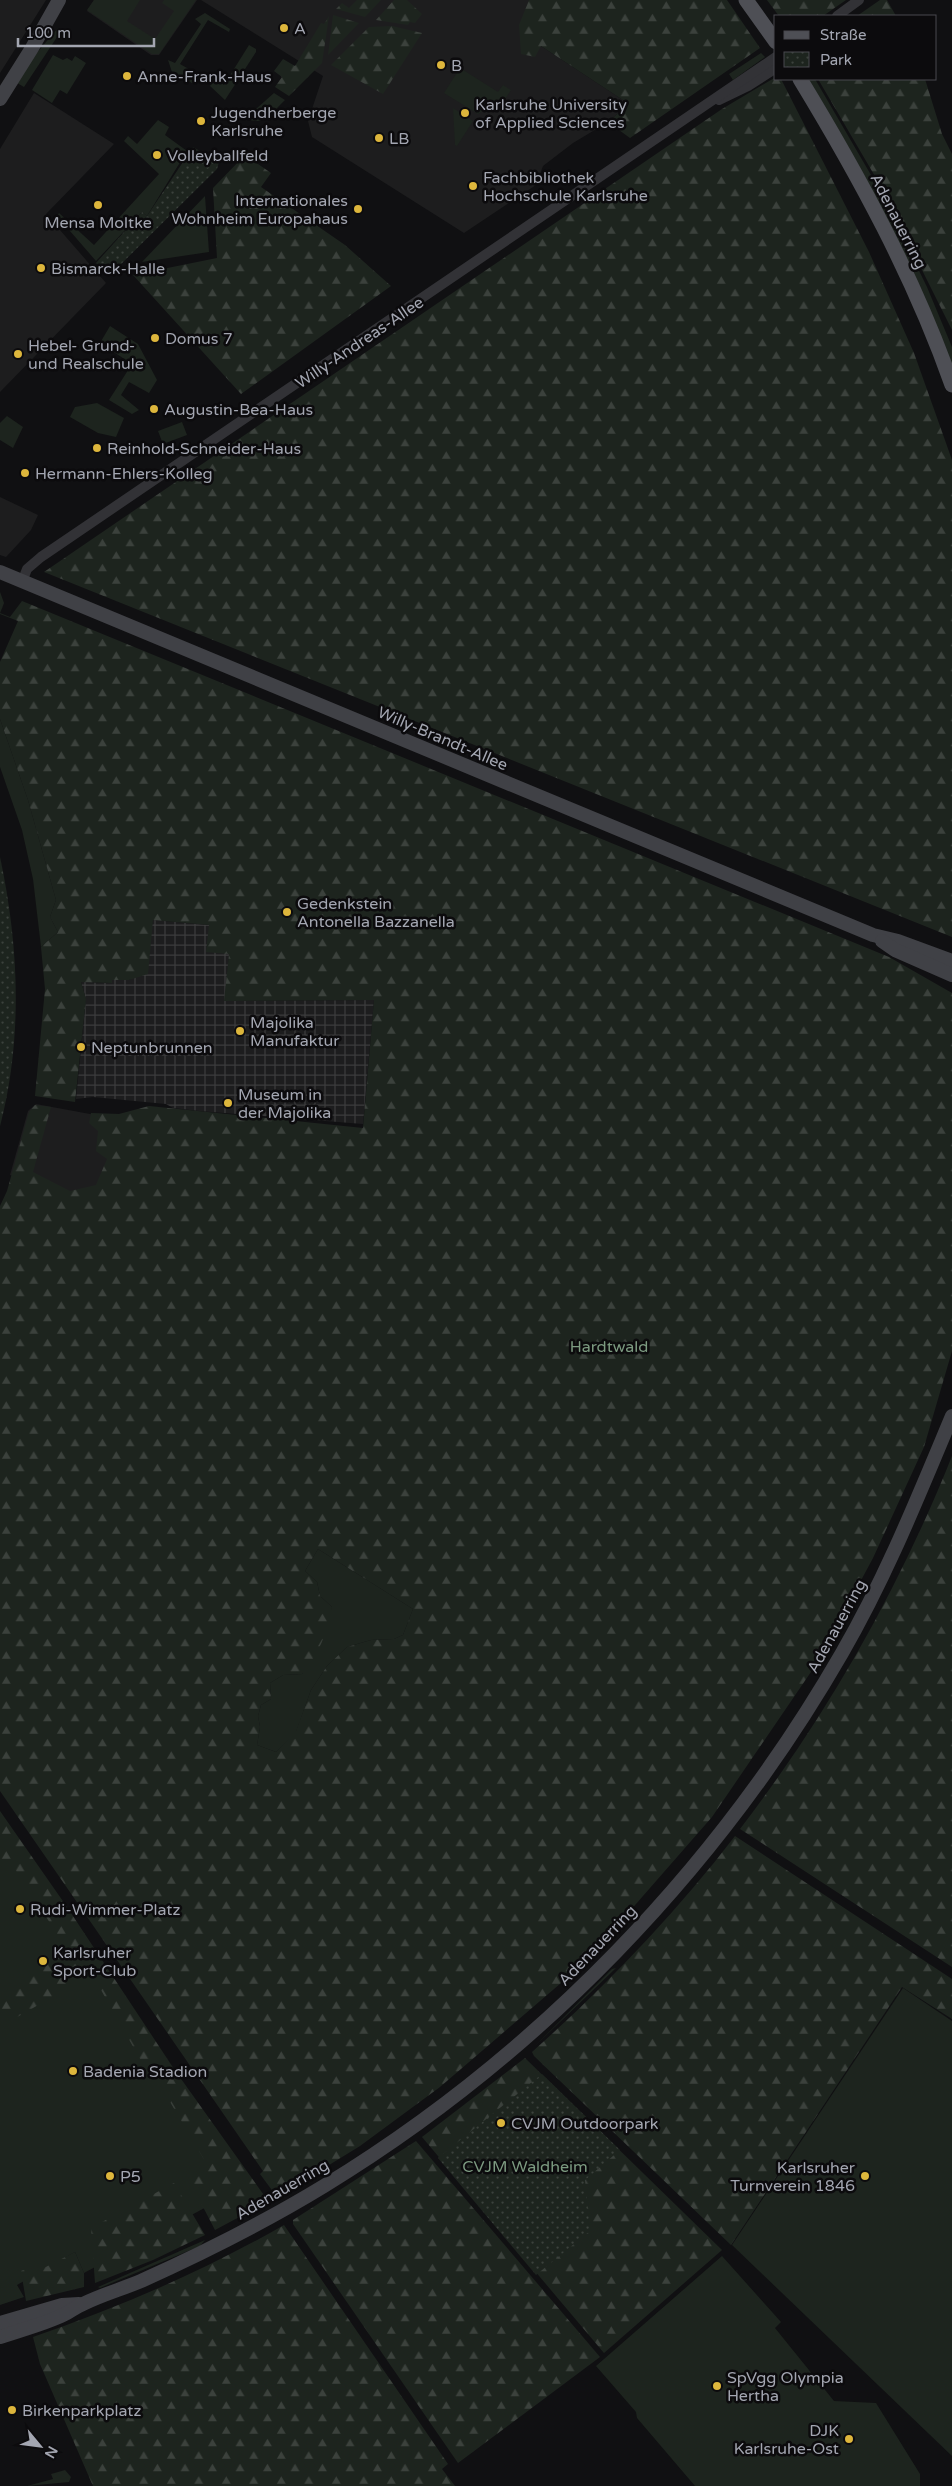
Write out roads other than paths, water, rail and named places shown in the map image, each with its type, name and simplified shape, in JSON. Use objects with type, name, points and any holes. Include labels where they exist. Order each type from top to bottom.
[{"type":"main road","points":[[0,98],[32,48],[59,0]]},
{"type":"main road","points":[[32,48],[54,24],[70,0]]},
{"type":"main road","points":[[746,0],[774,39]]},
{"type":"main road","name":"Adenauerring","points":[[801,80],[882,223],[923,310],[952,385]]},
{"type":"main road","name":"Willy-Brandt-Allee","points":[[0,572],[873,935],[898,940],[952,961]]},
{"type":"main road","name":"Willy-Brandt-Allee","points":[[873,935],[895,950],[952,975]]},
{"type":"main road","name":"Adenauerring","points":[[0,2337],[66,2314],[82,2304],[137,2283],[216,2246],[322,2188],[432,2114],[492,2066],[608,1961],[715,1840],[813,1702],[855,1631],[885,1572],[920,1497],[950,1420],[952,1410]]},
{"type":"main road","name":"Adenauerring","points":[[0,2323],[62,2305],[82,2304]]},
{"type":"street","points":[[838,15],[860,0]]},
{"type":"street","points":[[845,15],[860,0]]},
{"type":"street","name":"Willy-Andreas-Allee","points":[[22,582],[27,570],[42,557],[774,58]]},
{"type":"street","name":"Willy-Andreas-Allee","points":[[702,106],[738,92],[774,69]]},
{"type":"place","name":"A","points":[[284,28]]},
{"type":"place","name":"B","points":[[441,65]]},
{"type":"place","name":"Anne-Frank-Haus","points":[[127,76]]},
{"type":"place","name":"Karlsruhe University of Applied Sciences","points":[[465,113]]},
{"type":"place","name":"Jugendherberge Karlsruhe","points":[[201,121]]},
{"type":"place","name":"LB","points":[[379,138]]},
{"type":"place","name":"Volleyballfeld","points":[[157,155]]},
{"type":"place","name":"Fachbibliothek Hochschule Karlsruhe","points":[[473,186]]},
{"type":"place","name":"Mensa Moltke","points":[[98,205]]},
{"type":"place","name":"Internationales Wohnheim Europahaus","points":[[358,209]]},
{"type":"place","name":"Bismarck-Halle","points":[[41,268]]},
{"type":"place","name":"Domus 7","points":[[155,338]]},
{"type":"place","name":"Hebel- Grund- und Realschule","points":[[18,354]]},
{"type":"place","name":"Augustin-Bea-Haus","points":[[154,409]]},
{"type":"place","name":"Reinhold-Schneider-Haus","points":[[97,448]]},
{"type":"place","name":"Hermann-Ehlers-Kolleg","points":[[25,473]]},
{"type":"place","name":"Gedenkstein Antonella Bazzanella","points":[[287,912]]},
{"type":"place","name":"Majolika Manufaktur","points":[[240,1031]]},
{"type":"place","name":"Neptunbrunnen","points":[[81,1047]]},
{"type":"place","name":"Museum in der Majolika","points":[[228,1103]]},
{"type":"place","name":"Rudi-Wimmer-Platz","points":[[20,1909]]},
{"type":"place","name":"Karlsruher Sport-Club","points":[[43,1961]]},
{"type":"place","name":"Badenia Stadion","points":[[73,2071]]},
{"type":"place","name":"CVJM Outdoorpark","points":[[501,2123]]},
{"type":"place","name":"P5","points":[[110,2176]]},
{"type":"place","name":"Karlsruher Turnverein 1846","points":[[865,2176]]},
{"type":"place","name":"SpVgg Olympia Hertha","points":[[717,2386]]},
{"type":"place","name":"Birkenparkplatz","points":[[12,2410]]},
{"type":"place","name":"DJK Karlsruhe-Ost","points":[[849,2439]]},
{"type":"park label","name":"Hardtwald","points":[[609,1346]]},
{"type":"park label","name":"CVJM Waldheim","points":[[525,2166]]}]
